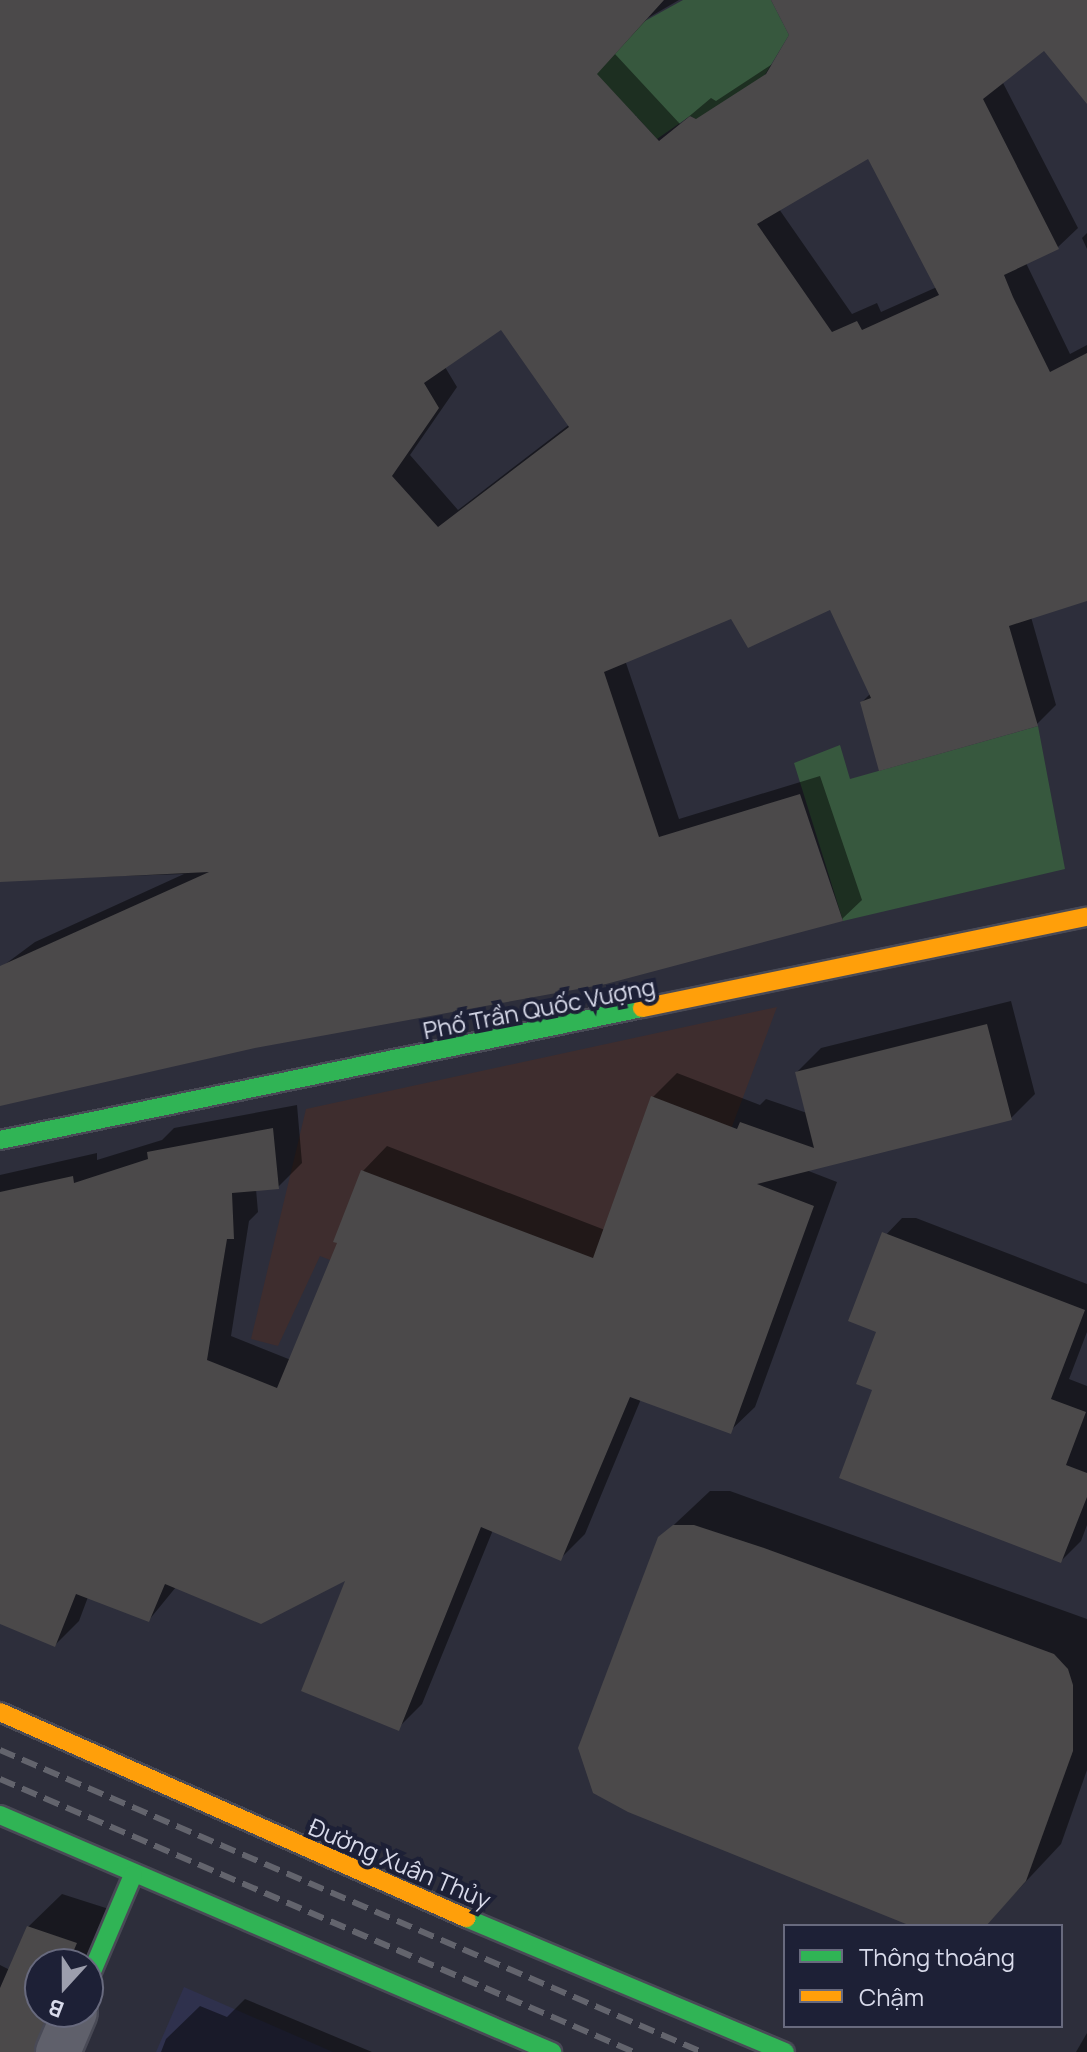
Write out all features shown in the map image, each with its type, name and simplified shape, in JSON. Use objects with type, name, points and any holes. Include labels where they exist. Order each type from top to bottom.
[{"type":"main road","name":"Phố Trần Quốc Vượng","points":[[0,1140],[1087,917]]},
{"type":"main road","name":"Đường Xuân Thủy","points":[[0,1712],[375,1880],[785,2052]]},
{"type":"main road","points":[[0,1815],[133,1875],[552,2052]]},
{"type":"main road","points":[[102,1948],[133,1875]]},
{"type":"street","points":[[58,2052],[68,2028]]},
{"type":"shaded area","points":[[777,1007],[636,1382],[320,1256],[278,1346],[251,1339],[306,1109]]},
{"type":"shaded area","points":[[184,1987],[333,2052],[156,2052]]},
{"type":"green space","points":[[683,0],[771,0],[789,35],[763,78],[698,120],[690,116],[657,139],[635,115],[538,136],[622,42],[645,21]]},
{"type":"green space","points":[[1038,726],[1065,869],[843,921],[794,763],[840,745],[850,779]]},
{"type":"building","points":[[0,0],[664,0],[597,74],[659,141],[690,116],[696,119],[766,74],[789,35],[771,0],[1087,0],[1087,104],[1044,51],[983,99],[1059,249],[1004,275],[1013,297],[1050,372],[1087,353],[1087,601],[1009,626],[1038,726],[879,771],[860,702],[871,698],[830,610],[748,648],[731,619],[604,672],[659,837],[800,794],[843,921],[606,984],[255,1048],[0,1106],[0,966],[209,872],[0,882]],"holes":[[[868,159],[939,295],[862,330],[857,321],[832,332],[757,224]],[[501,330],[569,427],[438,527],[392,476],[439,408],[424,383]]]},
{"type":"building","points":[[987,1024],[1012,1120],[757,1184],[814,1206],[731,1434],[630,1397],[561,1561],[481,1527],[399,1731],[301,1691],[345,1581],[261,1624],[165,1584],[149,1622],[76,1594],[55,1647],[0,1624],[0,1192],[73,1176],[74,1183],[148,1159],[147,1152],[273,1128],[279,1189],[232,1193],[234,1239],[227,1239],[207,1360],[277,1388],[337,1243],[333,1242],[361,1170],[593,1258],[651,1096],[737,1129],[740,1122],[814,1148],[795,1072]]},
{"type":"building","points":[[882,1232],[1085,1310],[1051,1399],[1086,1412],[1066,1465],[1087,1473],[1087,1497],[1061,1563],[839,1478],[872,1390],[856,1384],[876,1332],[848,1321]]},
{"type":"building","points":[[673,1525],[694,1525],[1054,1654],[1068,1669],[1073,1685],[1073,1751],[1026,1881],[988,1924],[906,1924],[628,1812],[593,1793],[578,1748],[658,1537]]},
{"type":"building","points":[[27,1926],[77,1943],[75,1948],[24,1948],[24,2028],[42,2028],[34,2052],[0,2052],[0,1988]]},
{"type":"railway","points":[[0,1750],[702,2052]]},
{"type":"railway","points":[[0,1779],[634,2052]]},
{"type":"traffic: fast","points":[[0,1140],[642,1008]]},
{"type":"traffic: fast","points":[[0,1815],[552,2052]]},
{"type":"traffic: fast","points":[[102,1948],[133,1875]]},
{"type":"traffic: fast","points":[[466,1918],[785,2052]]},
{"type":"traffic: slow","points":[[642,1008],[1087,917]]},
{"type":"traffic: slow","points":[[0,1712],[466,1918]]}]
